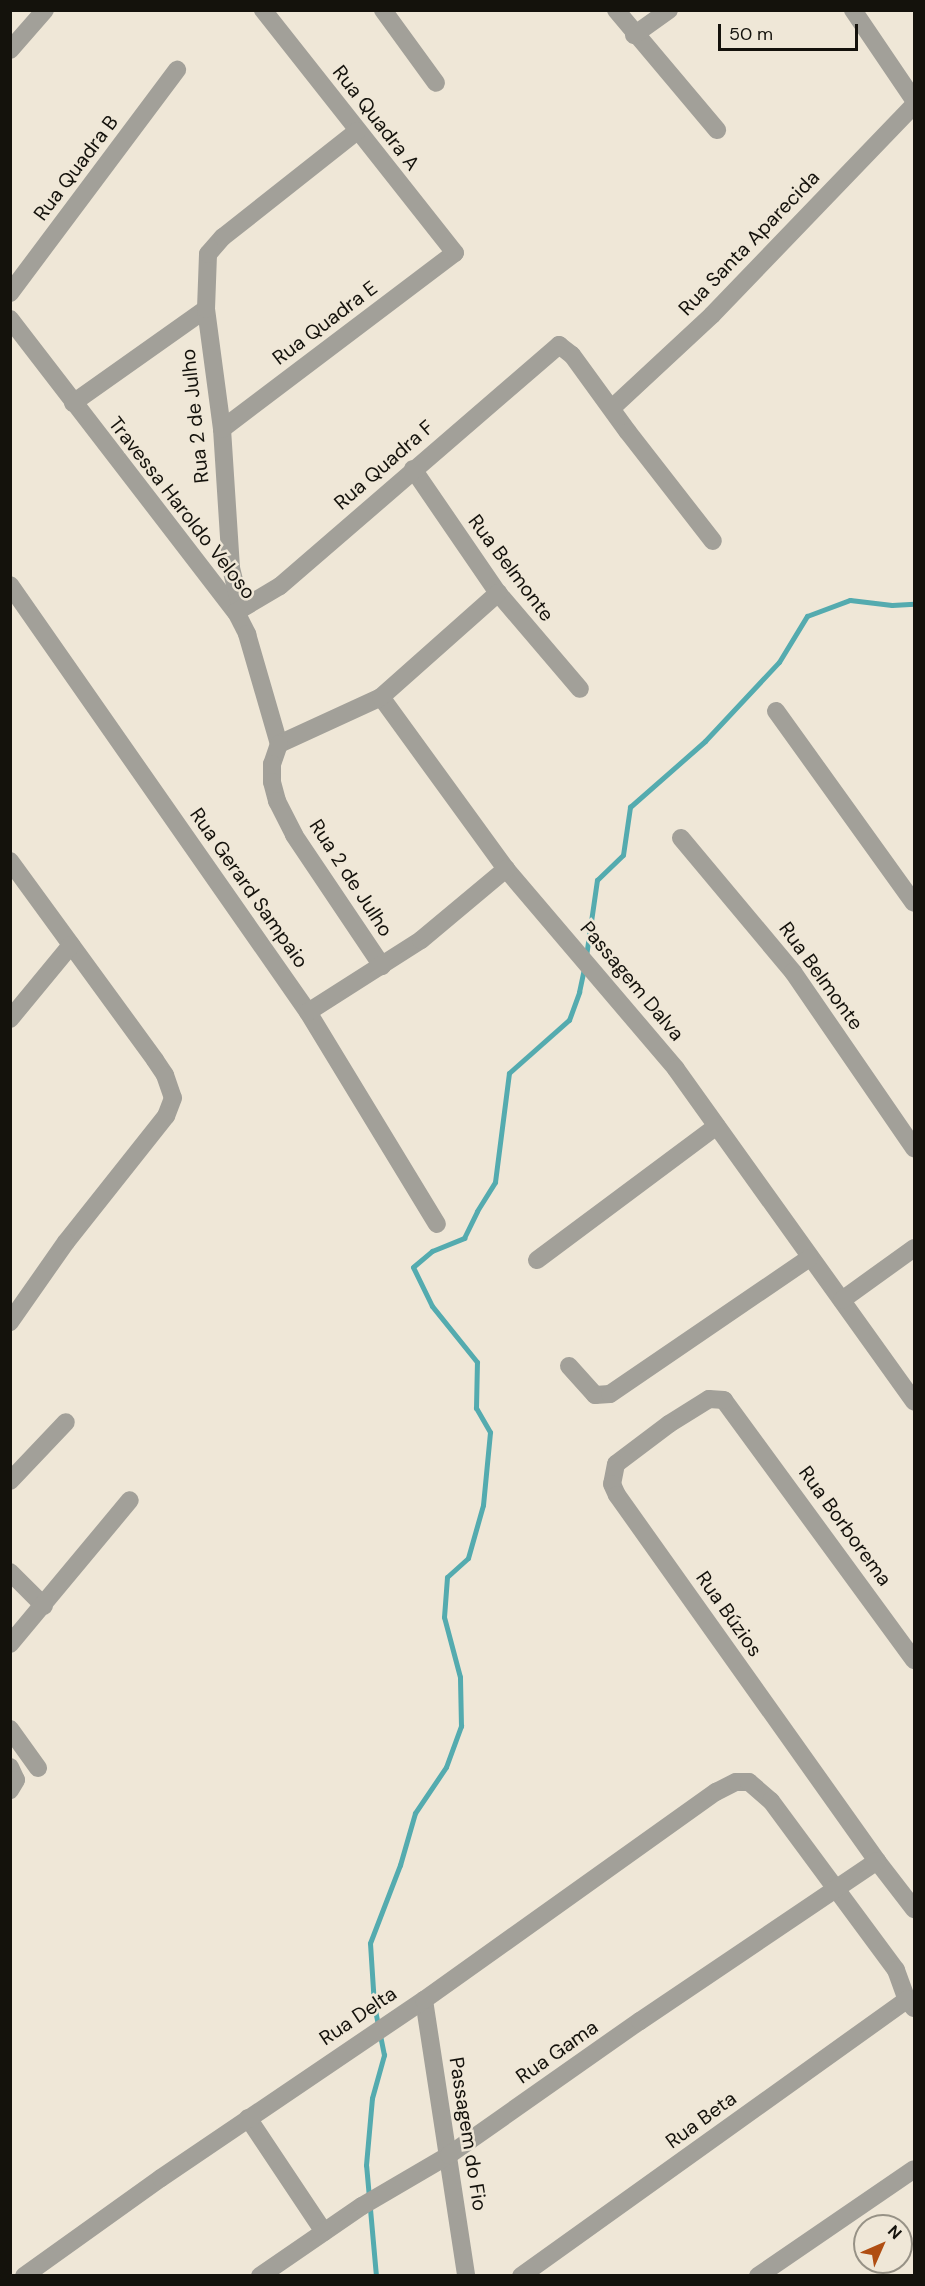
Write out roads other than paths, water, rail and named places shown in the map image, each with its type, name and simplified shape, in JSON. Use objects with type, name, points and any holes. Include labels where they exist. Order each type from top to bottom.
[{"type":"street","points":[[10,50],[45,10]]},
{"type":"street","name":"Rua Quadra A","points":[[263,10],[455,253]]},
{"type":"street","points":[[383,10],[436,83]]},
{"type":"street","points":[[616,10],[634,35],[717,130]]},
{"type":"street","points":[[634,35],[669,10]]},
{"type":"street","points":[[853,10],[915,100]]},
{"type":"street","name":"Rua Quadra B","points":[[10,293],[177,70]]},
{"type":"street","name":"Rua Santa Aparecida","points":[[612,408],[712,315],[915,105]]},
{"type":"street","name":"Rua 2 de Julho","points":[[239,610],[231,568],[222,429],[206,309],[208,254],[223,237],[357,131]]},
{"type":"street","name":"Rua Quadra E","points":[[222,429],[455,253]]},
{"type":"street","points":[[73,403],[206,309]]},
{"type":"street","name":"Travessa Haroldo Veloso","points":[[10,319],[73,403],[239,610],[279,744]]},
{"type":"street","name":"Rua Quadra F","points":[[239,610],[267,596],[280,586],[412,469],[559,345],[572,355],[612,408]]},
{"type":"street","points":[[612,408],[713,541]]},
{"type":"street","name":"Rua Belmonte","points":[[412,469],[498,593],[580,689]]},
{"type":"street","name":"Rua Gerard Sampaio","points":[[10,585],[308,1012],[437,1224]]},
{"type":"street","points":[[279,744],[381,698],[498,593]]},
{"type":"street","name":"Passagem Dalva","points":[[381,698],[506,869],[652,1039],[915,1402]]},
{"type":"street","points":[[776,711],[915,903]]},
{"type":"street","name":"Rua 2 de Julho","points":[[279,744],[272,764],[272,782],[277,801],[294,835],[382,966]]},
{"type":"street","name":"Rua Belmonte","points":[[681,838],[793,972],[915,1148]]},
{"type":"street","points":[[10,861],[165,1075],[173,1098],[166,1116],[66,1242],[10,1322]]},
{"type":"street","name":"Rua 2 de Julho","points":[[308,1012],[421,940],[506,869]]},
{"type":"street","points":[[10,1019],[71,945]]},
{"type":"street","points":[[537,1260],[717,1126]]},
{"type":"street","points":[[842,1300],[915,1248]]},
{"type":"street","points":[[569,1366],[595,1395],[610,1395],[809,1258]]},
{"type":"street","name":"Rua Búzios","points":[[740,1419],[724,1400],[709,1399],[622,1457],[612,1474],[612,1484],[877,1861],[915,1909]]},
{"type":"street","name":"Rua Borborema","points":[[740,1419],[915,1660]]},
{"type":"street","points":[[10,1481],[66,1422]]},
{"type":"street","points":[[10,1644],[130,1500]]},
{"type":"street","points":[[10,1572],[44,1605]]},
{"type":"street","points":[[10,1729],[38,1768]]},
{"type":"street","points":[[10,1767],[16,1779],[10,1790]]},
{"type":"street","name":"Rua Delta","points":[[24,2276],[248,2118],[424,2000],[716,1792],[741,1780],[756,1786],[771,1801],[896,1970],[911,2004]]},
{"type":"street","name":"Rua Gama","points":[[260,2276],[362,2206],[449,2155],[640,2021],[877,1861]]},
{"type":"street","name":"Passagem do Fio","points":[[424,2000],[466,2276]]},
{"type":"street","name":"Rua Beta","points":[[521,2276],[911,2004]]},
{"type":"street","points":[[248,2118],[324,2232]]},
{"type":"street","points":[[758,2276],[915,2169]]},
{"type":"waterway","points":[[586,956],[597,880],[623,855],[630,807],[705,741],[779,662],[807,616],[850,600],[892,605],[914,604]]},
{"type":"waterway","points":[[376,2276],[366,2165],[372,2098],[384,2055],[374,2005],[370,1943],[400,1865],[415,1813],[446,1767],[461,1726],[460,1677],[444,1617],[447,1577],[468,1558],[483,1505],[490,1432],[476,1408],[477,1362],[432,1306],[413,1267],[432,1251],[464,1238],[495,1182],[509,1073],[569,1020],[579,992],[584,968]]}]
